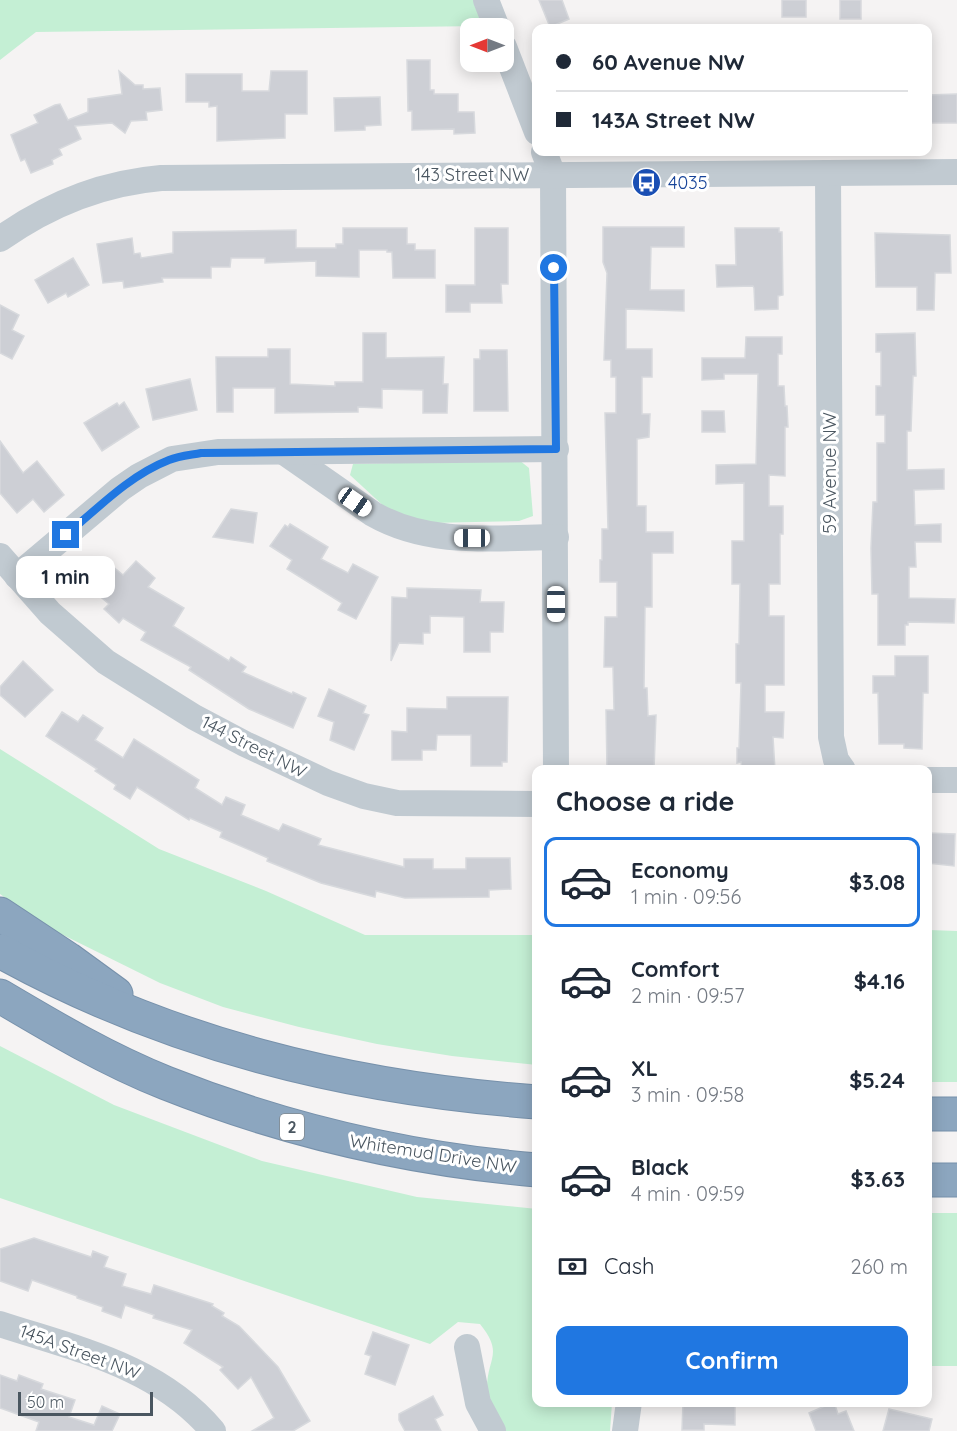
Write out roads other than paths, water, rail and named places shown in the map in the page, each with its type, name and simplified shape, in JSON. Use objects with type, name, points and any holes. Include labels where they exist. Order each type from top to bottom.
[{"type":"highway","points":[[0,914],[68,959],[159,1026]]},
{"type":"highway","points":[[0,951],[75,991],[159,1026],[268,1059],[370,1082],[424,1091],[532,1102]]},
{"type":"highway","name":"Whitemud Drive NW","points":[[0,996],[62,1032],[164,1082],[294,1127],[384,1150],[481,1165],[532,1170]]},
{"type":"highway","points":[[0,1007],[62,1032]]},
{"type":"highway","points":[[932,1114],[957,1114]]},
{"type":"highway","points":[[932,1179],[957,1179]]},
{"type":"street","points":[[486,0],[493,18]]},
{"type":"street","points":[[514,72],[532,119]]},
{"type":"street","points":[[549,163],[556,449],[556,765]]},
{"type":"street","name":"143 Street NW","points":[[0,239],[21,224],[74,198],[143,180],[179,177],[549,163],[828,173],[957,172]]},
{"type":"street","name":"59 Avenue NW","points":[[828,173],[831,737],[836,760],[840,765]]},
{"type":"street","points":[[17,576],[120,489],[172,459],[201,453],[556,449]]},
{"type":"street","points":[[284,452],[372,514],[408,530],[452,538],[556,537]]},
{"type":"street","name":"144 Street NW","points":[[0,556],[57,620],[106,662],[203,722],[328,783],[364,796],[397,803],[532,804]]},
{"type":"street","points":[[932,780],[957,780]]},
{"type":"street","name":"145A Street NW","points":[[0,1323],[130,1368],[171,1391],[213,1431]]},
{"type":"street","points":[[467,1347],[478,1403],[493,1431]]},
{"type":"street","points":[[625,1431],[628,1407]]},
{"type":"place","name":"4035","points":[[647,183]]}]
